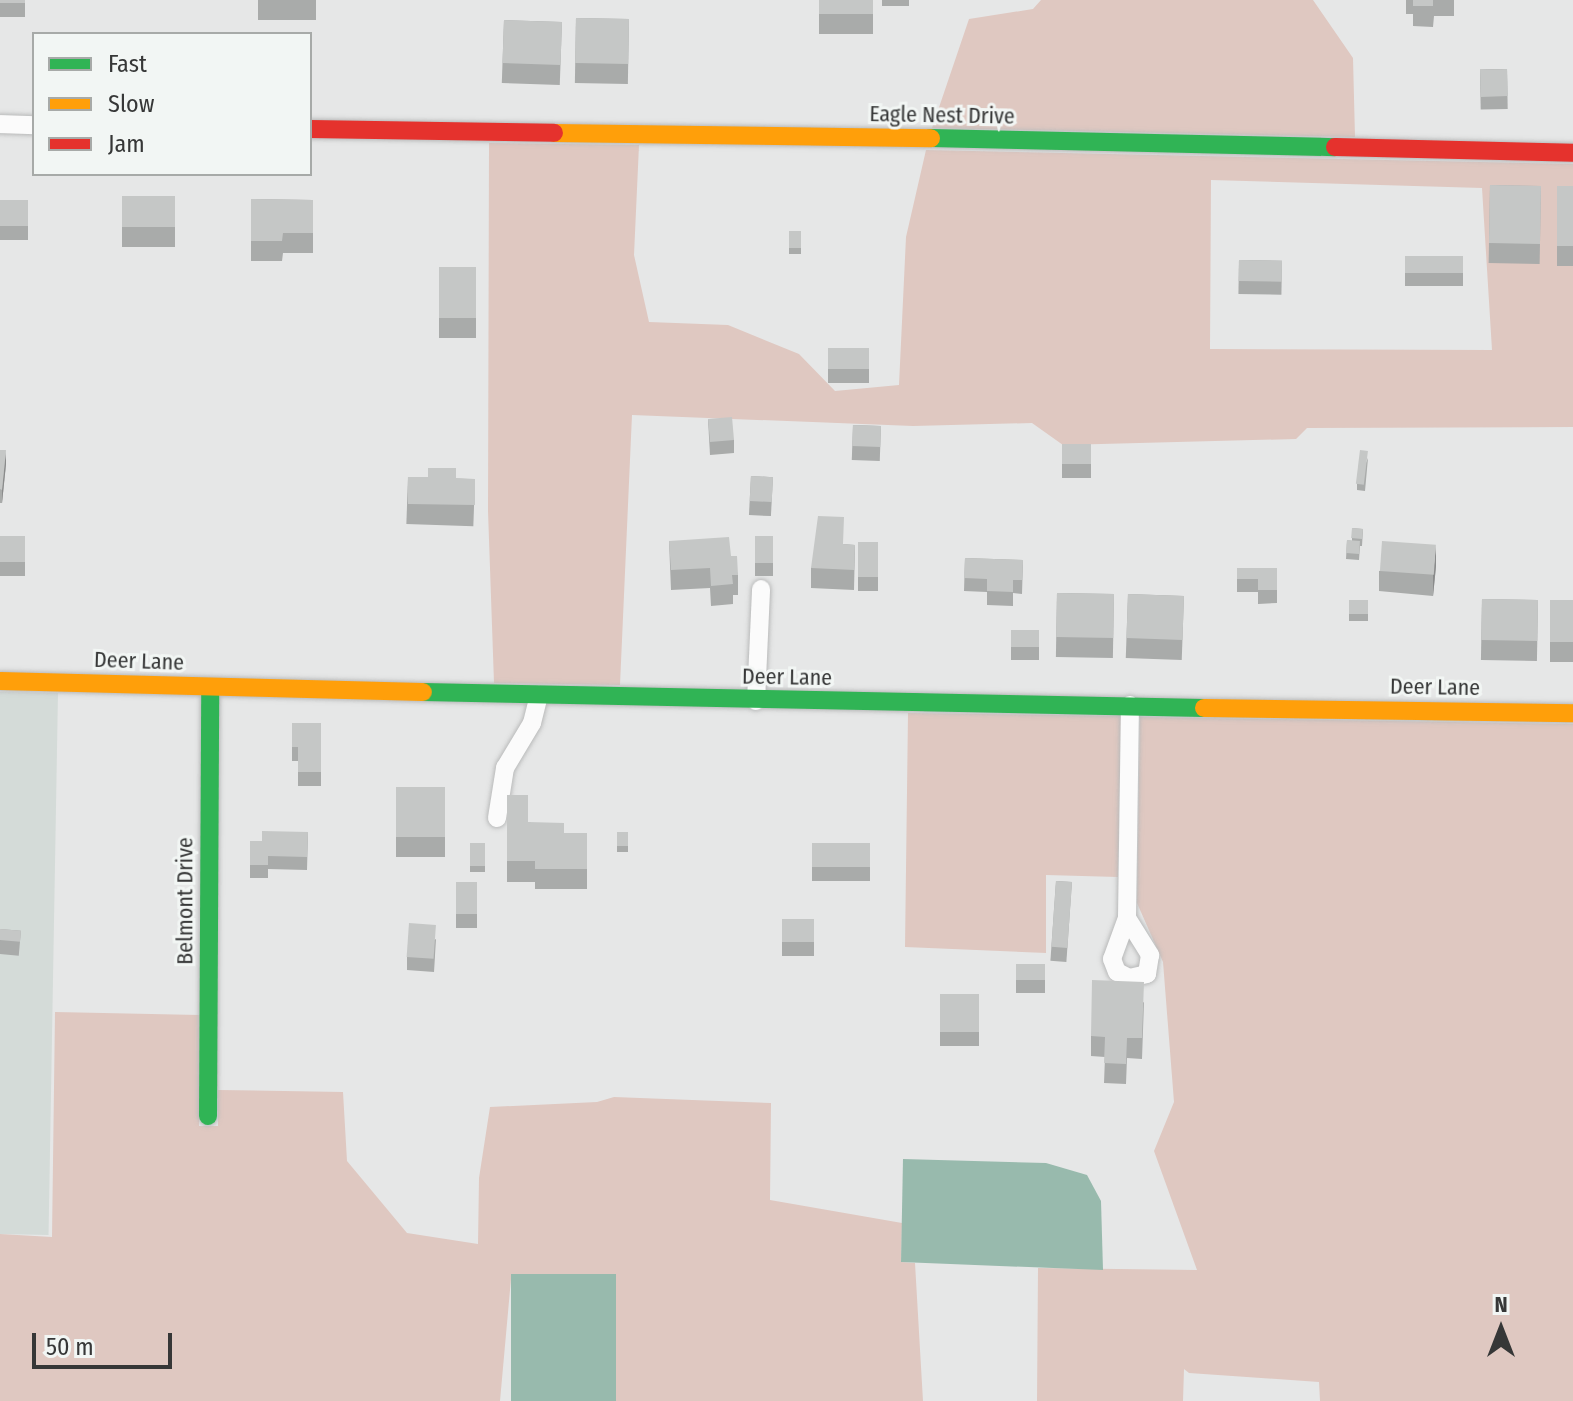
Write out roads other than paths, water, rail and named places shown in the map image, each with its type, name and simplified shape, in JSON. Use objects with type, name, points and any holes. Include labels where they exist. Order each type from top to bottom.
[{"type":"street","points":[[0,124],[32,125]]},
{"type":"street","name":"Eagle Nest Drive","points":[[312,129],[1097,141],[1573,153]]},
{"type":"street","points":[[756,701],[761,589]]},
{"type":"street","name":"Deer Lane","points":[[0,681],[756,701],[1573,713]]},
{"type":"street","name":"Belmont Drive","points":[[208,1116],[210,687]]},
{"type":"street","points":[[497,818],[505,768],[532,723],[539,695]]},
{"type":"street","points":[[1127,918],[1130,705]]}]
